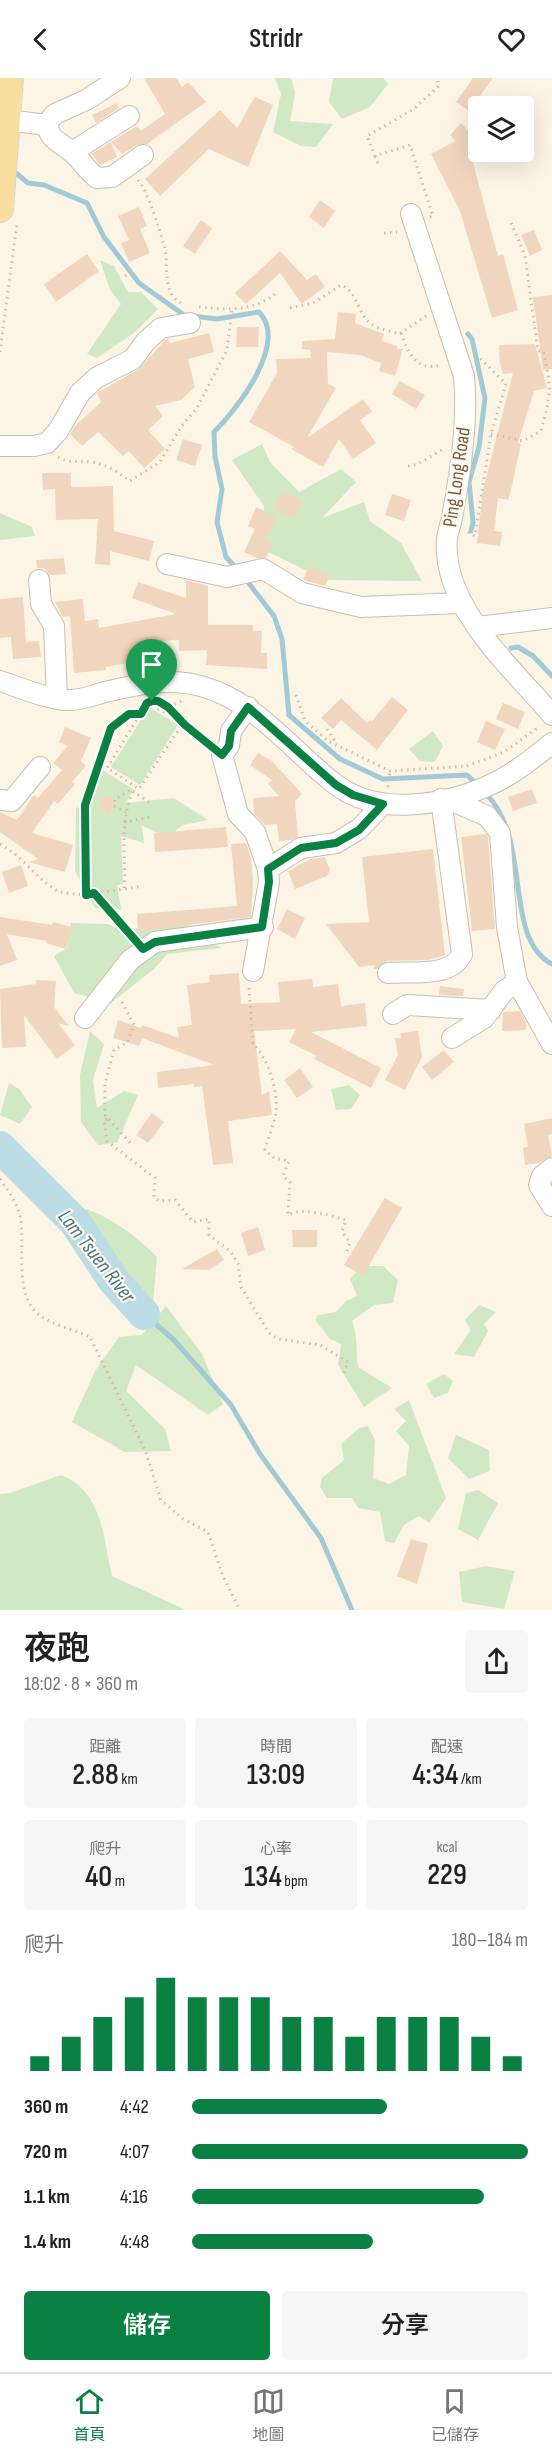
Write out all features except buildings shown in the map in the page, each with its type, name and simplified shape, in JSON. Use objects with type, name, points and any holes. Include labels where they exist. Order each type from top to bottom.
[{"type":"main road","points":[[7,204],[6,130],[10,78]]},
{"type":"street","points":[[6,130],[47,125],[55,114],[86,100],[120,78]]},
{"type":"street","points":[[72,152],[129,116]]},
{"type":"street","points":[[47,125],[55,141],[72,152],[97,178],[112,177],[143,155]]},
{"type":"street","name":"Ping Long Road","points":[[411,214],[464,376],[467,402],[447,539],[448,563],[461,603],[477,627],[552,715]]},
{"type":"street","points":[[0,446],[34,446],[47,443],[58,431],[80,393],[96,378],[116,370],[133,358],[146,341],[161,328],[190,312]]},
{"type":"street","points":[[167,564],[227,577],[250,570],[263,569],[302,593],[361,607],[461,603]]},
{"type":"street","points":[[39,580],[42,604],[54,626],[57,698]]},
{"type":"street","points":[[477,627],[552,618]]},
{"type":"street","points":[[0,681],[67,701],[86,699],[150,681],[177,682],[203,687],[248,707],[336,785],[353,795],[453,798],[501,780],[552,743]]},
{"type":"street","points":[[248,707],[231,731],[229,746],[222,755],[238,814],[255,832],[268,869],[269,882],[253,971]]},
{"type":"street","points":[[0,800],[12,801],[40,767]]},
{"type":"street","points":[[268,869],[301,848],[336,843],[359,830],[386,796]]},
{"type":"street","points":[[388,973],[447,970],[458,962],[462,954],[453,798]]},
{"type":"street","points":[[453,798],[488,816],[500,833],[507,927],[517,982],[552,1044]]},
{"type":"street","points":[[86,1018],[130,960],[155,942],[262,927]]},
{"type":"street","points":[[452,1038],[470,1028],[491,1010],[504,991],[517,982]]},
{"type":"street","points":[[393,1014],[407,1005],[491,1010]]},
{"type":"street","points":[[552,1168],[542,1176],[539,1185],[552,1206]]},
{"type":"path","points":[[375,156],[378,164]]},
{"type":"path","points":[[126,166],[141,184],[165,247],[167,286],[174,298],[190,312],[261,304],[276,293]]},
{"type":"path","points":[[0,352],[7,204]]},
{"type":"path","points":[[491,434],[523,441],[541,430],[551,397],[551,383],[543,351],[538,351],[525,256],[510,220]]},
{"type":"path","points":[[125,276],[133,270]]},
{"type":"path","points":[[290,308],[313,303],[341,285],[355,297],[361,313],[372,324],[401,333],[429,315]]},
{"type":"path","points":[[34,446],[67,462],[90,462],[112,468],[130,480],[144,474],[160,462],[181,427],[201,401],[227,350],[232,309]]},
{"type":"path","points":[[401,333],[409,355],[418,364],[433,367],[442,365]]},
{"type":"path","points":[[457,529],[475,536],[491,434],[506,384],[479,357],[474,358]]},
{"type":"path","points":[[408,466],[415,466],[426,457],[447,448]]},
{"type":"path","points":[[296,695],[305,721],[328,741],[336,743],[389,773],[460,767],[488,759],[504,752],[552,715]]},
{"type":"path","points":[[147,703],[158,701],[168,707],[185,725],[222,755]]},
{"type":"path","points":[[147,703],[170,715],[181,726],[140,789],[107,768],[147,703]]},
{"type":"path","points":[[86,895],[85,805],[111,728],[129,714],[141,714]]},
{"type":"path","points":[[327,729],[336,743]]},
{"type":"path","points":[[386,796],[389,773]]},
{"type":"path","points":[[126,812],[114,806],[115,799],[130,790],[150,803]]},
{"type":"path","points":[[124,888],[124,822],[133,791]]},
{"type":"path","points":[[124,822],[151,818]]},
{"type":"path","points":[[0,844],[15,852],[46,882],[60,891],[86,895],[143,886]]},
{"type":"path","points":[[94,893],[143,949]]},
{"type":"path","points":[[253,971],[249,983],[253,1044],[264,1054],[276,1113],[265,1149],[273,1158],[289,1161],[283,1176],[290,1182],[288,1215],[296,1211],[326,1214],[346,1220],[342,1232],[350,1243],[346,1254]]},
{"type":"path","points":[[124,993],[122,1004],[134,1021],[134,1025],[127,1043],[114,1050],[105,1084],[107,1119],[104,1120],[107,1141],[155,1178],[154,1197],[159,1201],[175,1200],[193,1222],[209,1219],[209,1235],[231,1252],[238,1264],[241,1287],[269,1333],[278,1339],[320,1345],[340,1356],[348,1362],[342,1377]]},
{"type":"path","points":[[107,1119],[133,1146]]},
{"type":"path","points":[[0,1179],[16,1203],[20,1216],[24,1284],[29,1305],[42,1317],[90,1337],[145,1450],[160,1500],[183,1519],[208,1532],[223,1576],[240,1610]]},
{"type":"green space","points":[[275,78],[291,78],[295,93],[290,121],[333,124],[316,147],[301,146],[273,132],[281,94]]},
{"type":"green space","points":[[333,78],[383,78],[388,84],[370,107],[342,119],[329,102]]},
{"type":"green space","points":[[100,260],[114,266],[128,292],[141,292],[158,309],[134,333],[97,358],[87,354],[121,304],[110,290]]},
{"type":"green space","points":[[262,444],[270,462],[299,492],[341,469],[356,482],[322,518],[364,502],[370,521],[401,543],[422,581],[326,580],[262,549],[264,506],[232,460]]},
{"type":"green space","points":[[0,513],[32,527],[35,536],[0,540]]},
{"type":"green space","points":[[149,707],[178,725],[140,785],[111,767]]},
{"type":"green space","points":[[433,731],[443,746],[435,762],[420,761],[409,749]]},
{"type":"green space","points":[[101,769],[133,789],[126,803],[174,798],[208,820],[183,825],[166,838],[142,825],[144,843],[121,836],[123,884],[117,885],[121,909],[95,908],[75,871],[76,808],[88,806]]},
{"type":"green space","points":[[71,923],[108,924],[120,930],[185,923],[221,948],[167,954],[154,969],[111,1003],[74,993],[54,956],[67,948]]},
{"type":"green space","points":[[90,1031],[104,1044],[93,1080],[97,1108],[124,1091],[138,1095],[117,1143],[98,1145],[81,1122],[80,1075]]},
{"type":"green space","points":[[9,1083],[19,1089],[32,1107],[20,1124],[0,1115]]},
{"type":"green space","points":[[349,1085],[360,1095],[351,1109],[336,1110],[331,1089]]},
{"type":"green space","points":[[87,1209],[125,1229],[157,1257],[153,1305],[131,1279],[97,1246],[80,1218]]},
{"type":"green space","points":[[362,1266],[383,1266],[398,1280],[393,1303],[374,1305],[352,1321],[358,1367],[392,1388],[364,1407],[338,1365],[341,1344],[330,1339],[315,1320],[318,1315],[336,1312],[346,1301],[357,1296],[350,1279]]},
{"type":"green space","points":[[479,1305],[496,1312],[484,1324],[488,1331],[474,1357],[454,1354],[471,1330],[465,1320]]},
{"type":"green space","points":[[166,1306],[202,1354],[223,1404],[208,1415],[136,1365],[126,1391],[165,1429],[171,1451],[125,1452],[72,1422],[95,1371],[119,1337],[142,1335]]},
{"type":"green space","points":[[444,1374],[453,1381],[448,1393],[434,1398],[426,1384]]},
{"type":"green space","points":[[409,1400],[446,1498],[429,1523],[419,1516],[404,1525],[394,1543],[385,1541],[380,1512],[358,1508],[352,1498],[327,1498],[320,1487],[322,1478],[344,1460],[341,1444],[359,1428],[368,1426],[375,1440],[373,1478],[389,1484],[406,1475],[409,1446],[396,1431],[406,1421],[394,1409]]},
{"type":"green space","points":[[456,1435],[489,1450],[490,1471],[469,1479],[448,1458]]},
{"type":"green space","points":[[61,1475],[85,1492],[93,1504],[103,1531],[112,1576],[186,1610],[0,1610],[0,1494],[10,1493]]},
{"type":"green space","points":[[478,1490],[498,1503],[478,1540],[458,1529],[466,1493]]},
{"type":"green space","points":[[486,1566],[515,1571],[504,1609],[462,1602],[459,1572]]},
{"type":"waterway","points":[[11,169],[28,183],[44,185],[87,203],[104,237],[139,283],[184,315],[217,319],[259,312],[267,325],[268,341],[264,358],[256,375],[235,408],[214,432],[215,457],[222,489],[217,522],[226,557],[238,570]]},
{"type":"waterway","points":[[468,334],[472,339],[485,398],[479,447],[469,482],[473,522],[471,531]]},
{"type":"waterway","points":[[244,577],[274,616],[282,639],[289,715],[340,759],[383,779],[467,775],[479,786]]},
{"type":"waterway","points":[[511,648],[518,647],[533,656],[552,676]]},
{"type":"waterway","points":[[485,793],[500,812],[509,835],[527,933],[537,951],[552,964]]},
{"type":"waterway","name":"Lam Tsuen River","points":[[0,1147],[75,1222],[114,1281],[144,1314]]},
{"type":"waterway","points":[[144,1314],[174,1340],[231,1405],[260,1454],[321,1538],[352,1610]]},
{"type":"route","points":[[152,701],[158,701],[168,707],[185,725],[222,755],[229,746],[231,731],[248,707],[336,785],[353,795],[383,804],[359,830],[336,843],[301,848],[268,869],[269,882],[262,927],[155,942],[143,949],[94,893],[86,895],[85,805],[111,728],[119,719],[129,714],[141,714],[147,703],[152,701]]}]
